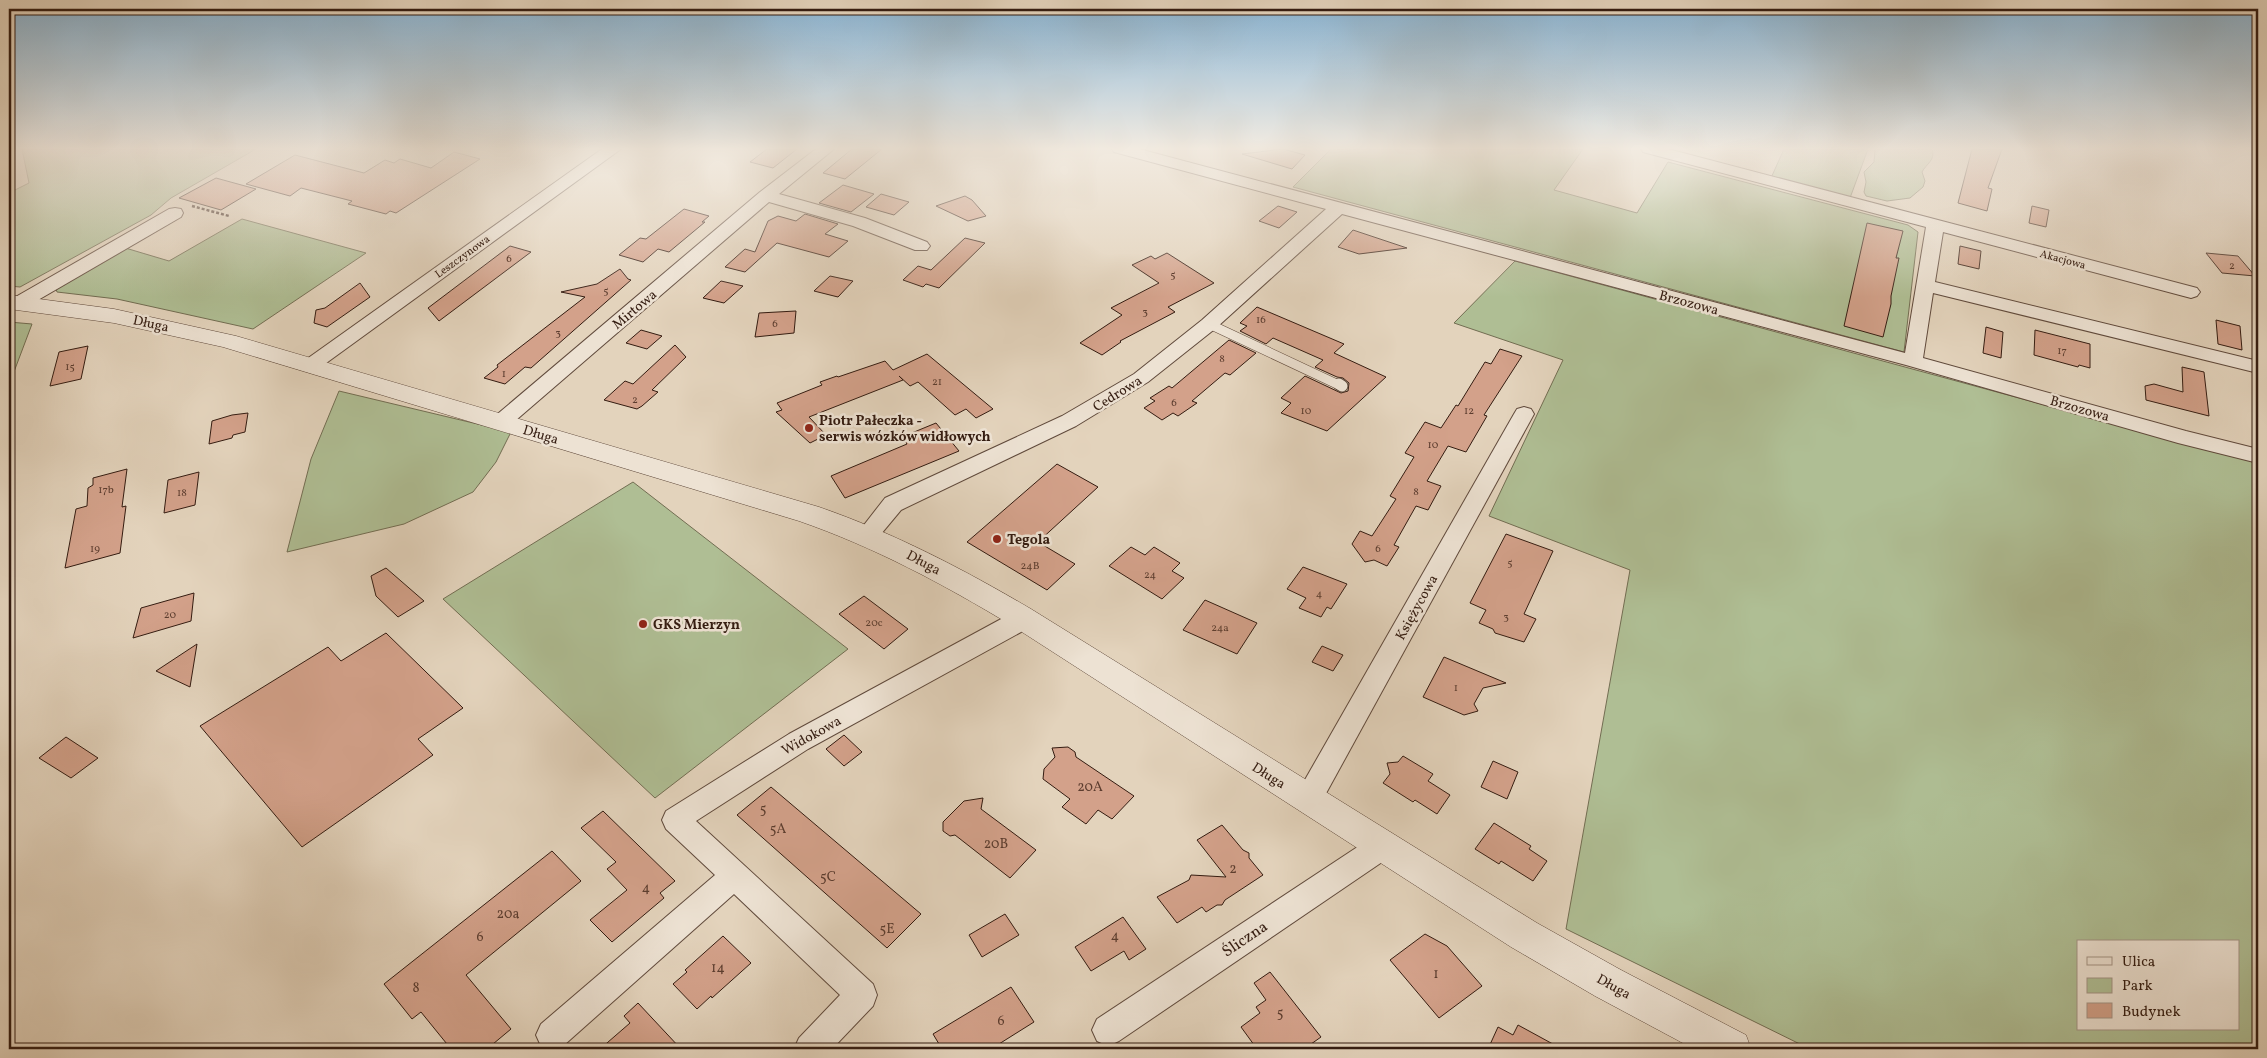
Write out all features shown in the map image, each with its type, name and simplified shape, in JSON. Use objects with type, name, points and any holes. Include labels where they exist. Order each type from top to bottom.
[{"type":"street","name":"Leszczynowa","points":[[311,365],[544,198]]},
{"type":"street","name":"Mirtowa","points":[[501,422],[763,198]]},
{"type":"street","points":[[774,198],[859,222],[921,246]]},
{"type":"street","name":"Brzozowa","points":[[1308,198],[1913,361],[2185,438],[2258,456]]},
{"type":"street","name":"Akacjowa","points":[[1832,198],[2191,292]]},
{"type":"street","name":"Cedrowa","points":[[868,534],[878,524],[885,510],[893,504],[1028,441],[1100,404],[1155,368],[1209,324],[1339,207]]},
{"type":"street","name":"Długa","points":[[14,302],[182,209]]},
{"type":"street","points":[[1913,361],[1935,226]]},
{"type":"street","points":[[1925,285],[2258,367]]},
{"type":"street","name":"Długa","points":[[14,302],[81,310],[158,324],[228,341],[809,514],[868,534],[935,567],[1021,617],[1381,847],[1559,956],[1732,1049]]},
{"type":"street","name":"Księżycowa","points":[[1308,800],[1524,414]]},
{"type":"street","name":"Widokowa","points":[[810,1049],[862,995],[676,820],[725,785],[781,752],[1012,625],[1021,617]]},
{"type":"street","name":"Śliczna","points":[[1108,1030],[1381,847]]},
{"type":"street","points":[[552,1035],[734,876]]},
{"type":"lane","points":[[1209,324],[1342,386]]},
{"type":"path","points":[[182,209],[229,216]]},
{"type":"green space","points":[[9,198],[171,198],[151,215],[20,287],[9,286]]},
{"type":"green space","points":[[1335,198],[1584,198],[1637,213],[1646,198],[1807,198],[1908,225],[1918,232],[1904,352]]},
{"type":"green space","points":[[1876,198],[1907,198],[1887,201]]},
{"type":"green space","points":[[242,219],[366,253],[253,329],[117,299],[57,292],[56,289],[122,247],[169,261]]},
{"type":"green space","points":[[1515,261],[2258,463],[2258,1049],[1810,1049],[1566,929],[1630,570],[1489,516],[1563,360],[1454,323]]},
{"type":"green space","points":[[9,322],[32,324],[9,385]]},
{"type":"green space","points":[[339,391],[511,432],[496,462],[473,492],[404,524],[287,552],[311,459]]},
{"type":"green space","name":"GKS Mierzyn","points":[[633,482],[848,649],[655,798],[443,599]]},
{"type":"building","points":[[180,198],[240,198],[221,210]]},
{"type":"building","points":[[342,198],[419,198],[396,213],[390,211],[386,214],[348,204],[352,201]]},
{"type":"building","points":[[825,198],[868,198],[851,212],[819,203]]},
{"type":"building","points":[[876,198],[896,198],[909,202],[894,215],[866,207]]},
{"type":"building","points":[[958,198],[969,198],[986,216],[968,221],[936,206]]},
{"type":"building","points":[[1959,198],[1990,198],[1987,211],[1958,203]]},
{"type":"building","points":[[1278,206],[1297,212],[1279,228],[1259,221]]},
{"type":"building","points":[[2032,206],[2049,210],[2046,227],[2029,223]]},
{"type":"building","points":[[684,209],[709,216],[702,222],[705,222],[669,252],[658,249],[643,262],[619,255],[640,238],[646,239]]},
{"type":"building","points":[[805,214],[838,224],[825,234],[848,241],[829,257],[777,243],[745,272],[725,267],[745,249],[755,252],[768,221],[778,216],[796,221]]},
{"type":"building","points":[[1867,223],[1903,231],[1896,258],[1899,258],[1883,337],[1844,326]]},
{"type":"building","points":[[1353,230],[1407,248],[1359,254],[1338,247]]},
{"type":"building","points":[[965,238],[985,243],[939,288],[926,284],[923,287],[903,280],[918,266],[931,270]]},
{"type":"building","points":[[510,246],[531,252],[439,321],[428,308]]},
{"type":"building","points":[[1960,246],[1981,251],[1979,269],[1958,264]]},
{"type":"building","points":[[1167,253],[1214,283],[1168,307],[1175,312],[1120,341],[1102,355],[1080,343],[1122,315],[1111,308],[1159,283],[1132,265],[1151,256],[1155,259]]},
{"type":"building","points":[[2206,253],[2238,256],[2255,276],[2222,273]]},
{"type":"building","points":[[620,269],[631,280],[531,368],[525,367],[505,384],[484,378],[498,367],[497,365],[585,297],[561,292],[597,284]]},
{"type":"building","points":[[830,276],[853,281],[838,297],[814,291]]},
{"type":"building","points":[[721,281],[743,286],[724,303],[703,298]]},
{"type":"building","points":[[360,283],[370,297],[327,327],[314,323],[316,310],[325,308]]},
{"type":"building","points":[[1257,307],[1344,344],[1334,353],[1386,377],[1327,431],[1281,413],[1291,403],[1281,398],[1305,376],[1341,393],[1348,391],[1349,383],[1343,378],[1315,367],[1323,360],[1273,338],[1266,344],[1240,331],[1247,326],[1240,323]]},
{"type":"building","points":[[796,311],[794,333],[755,337],[759,313]]},
{"type":"building","points":[[2216,320],[2240,326],[2242,350],[2218,344]]},
{"type":"building","points":[[1986,327],[2003,332],[2001,358],[1983,353]]},
{"type":"building","points":[[641,330],[662,336],[647,349],[626,343]]},
{"type":"building","points":[[2035,330],[2090,344],[2090,368],[2079,365],[2078,367],[2034,355]]},
{"type":"building","points":[[1229,340],[1256,353],[1230,375],[1225,373],[1192,401],[1197,403],[1178,416],[1173,413],[1162,420],[1144,408],[1155,401],[1150,398],[1169,386],[1172,388]]},
{"type":"building","points":[[675,345],[686,357],[652,390],[658,392],[642,406],[637,409],[604,400],[625,381],[633,384]]},
{"type":"building","points":[[88,346],[81,379],[50,386],[59,352]]},
{"type":"building","points":[[1500,349],[1522,356],[1484,415],[1487,416],[1466,452],[1448,446],[1427,481],[1441,486],[1428,510],[1416,506],[1394,545],[1399,547],[1387,566],[1374,560],[1365,562],[1352,544],[1360,531],[1372,536],[1396,499],[1390,496],[1414,457],[1405,453],[1425,422],[1441,428],[1456,405],[1458,406],[1485,362],[1491,364]]},
{"type":"building","points":[[927,354],[993,409],[976,418],[966,409],[955,415],[918,382],[910,386],[899,376],[903,380],[809,417],[826,435],[810,443],[776,412],[782,410],[777,403],[822,385],[820,382],[885,361],[893,370]]},
{"type":"building","points":[[2182,367],[2204,372],[2209,416],[2146,400],[2145,386],[2154,384],[2183,392]]},
{"type":"building","points":[[248,413],[245,432],[233,435],[232,438],[209,444],[212,421],[232,415]]},
{"type":"building","points":[[936,423],[959,451],[845,498],[831,476],[907,444],[902,437]]},
{"type":"building","points":[[1057,464],[1098,487],[1038,542],[1075,564],[1047,590],[967,542]]},
{"type":"building","points":[[127,469],[122,507],[126,506],[120,553],[65,568],[76,509],[87,506],[88,488],[93,485],[93,478]]},
{"type":"building","points":[[199,472],[195,505],[164,513],[168,480]]},
{"type":"building","points":[[1506,534],[1553,551],[1524,614],[1536,619],[1524,642],[1495,633],[1493,629],[1479,623],[1486,610],[1470,603]]},
{"type":"building","points":[[1131,547],[1145,555],[1154,547],[1180,563],[1172,571],[1184,578],[1162,599],[1109,566]]},
{"type":"building","points":[[1303,567],[1347,584],[1331,609],[1327,607],[1321,617],[1299,608],[1306,598],[1287,589]]},
{"type":"building","points":[[386,568],[424,601],[398,617],[376,596],[371,576]]},
{"type":"building","points":[[194,593],[191,621],[133,638],[141,608]]},
{"type":"building","points":[[864,596],[908,629],[884,649],[839,614]]},
{"type":"building","points":[[1205,600],[1257,623],[1237,654],[1183,630]]},
{"type":"building","points":[[386,633],[463,708],[418,739],[433,755],[302,847],[200,726],[328,647],[341,661]]},
{"type":"building","points":[[197,644],[190,687],[156,671]]},
{"type":"building","points":[[1322,646],[1343,655],[1333,671],[1312,662]]},
{"type":"building","points":[[1444,657],[1506,683],[1483,688],[1474,704],[1478,711],[1464,715],[1423,697]]},
{"type":"building","points":[[844,735],[862,752],[844,766],[826,749]]},
{"type":"building","points":[[66,737],[98,758],[71,778],[39,758]]},
{"type":"building","points":[[1068,747],[1075,752],[1076,757],[1134,796],[1112,819],[1098,810],[1086,824],[1062,807],[1070,799],[1043,779],[1044,769],[1055,757],[1052,748]]},
{"type":"building","points":[[1403,756],[1433,774],[1428,781],[1450,795],[1437,814],[1415,800],[1413,802],[1383,783],[1390,774],[1387,763],[1398,762]]},
{"type":"building","points":[[1493,761],[1518,772],[1507,799],[1481,787]]},
{"type":"building","points":[[771,787],[921,914],[887,948],[737,815]]},
{"type":"building","points":[[983,798],[981,809],[1036,850],[1010,878],[955,835],[950,836],[943,831],[943,822],[964,801]]},
{"type":"building","points":[[603,811],[675,881],[660,893],[664,898],[612,942],[590,920],[627,890],[607,869],[616,862],[581,828]]},
{"type":"building","points":[[1494,823],[1531,846],[1529,849],[1547,861],[1533,881],[1501,861],[1499,864],[1475,849]]},
{"type":"building","points":[[1222,825],[1243,850],[1249,853],[1249,858],[1263,875],[1225,900],[1222,905],[1217,905],[1206,912],[1202,907],[1177,923],[1157,897],[1189,880],[1191,875],[1226,877],[1197,840]]},
{"type":"building","points":[[552,851],[581,881],[466,975],[511,1029],[487,1049],[451,1049],[421,1012],[412,1019],[384,984]]},
{"type":"building","points":[[1005,914],[1019,935],[982,957],[969,935]]},
{"type":"building","points":[[1123,917],[1146,949],[1129,960],[1124,951],[1091,971],[1075,947]]},
{"type":"building","points":[[1425,934],[1447,946],[1482,986],[1439,1018],[1390,960]]},
{"type":"building","points":[[723,936],[751,963],[697,1009],[673,984],[687,972],[685,970]]},
{"type":"building","points":[[1270,972],[1321,1037],[1304,1049],[1257,1049],[1241,1027],[1260,1013],[1256,1007],[1266,1000],[1254,983]]},
{"type":"building","points":[[1011,987],[1034,1022],[991,1049],[942,1049],[933,1034]]},
{"type":"building","points":[[638,1003],[681,1049],[600,1049],[630,1023],[624,1016]]},
{"type":"building","points":[[1518,1025],[1562,1049],[1488,1049],[1498,1027],[1513,1035]]},
{"type":"place","name":"Piotr Pałeczka - serwis wózków widłowych","points":[[809,428]]},
{"type":"place","name":"Tegola","points":[[997,539]]},
{"type":"place","name":"GKS Mierzyn","points":[[643,624]]}]
